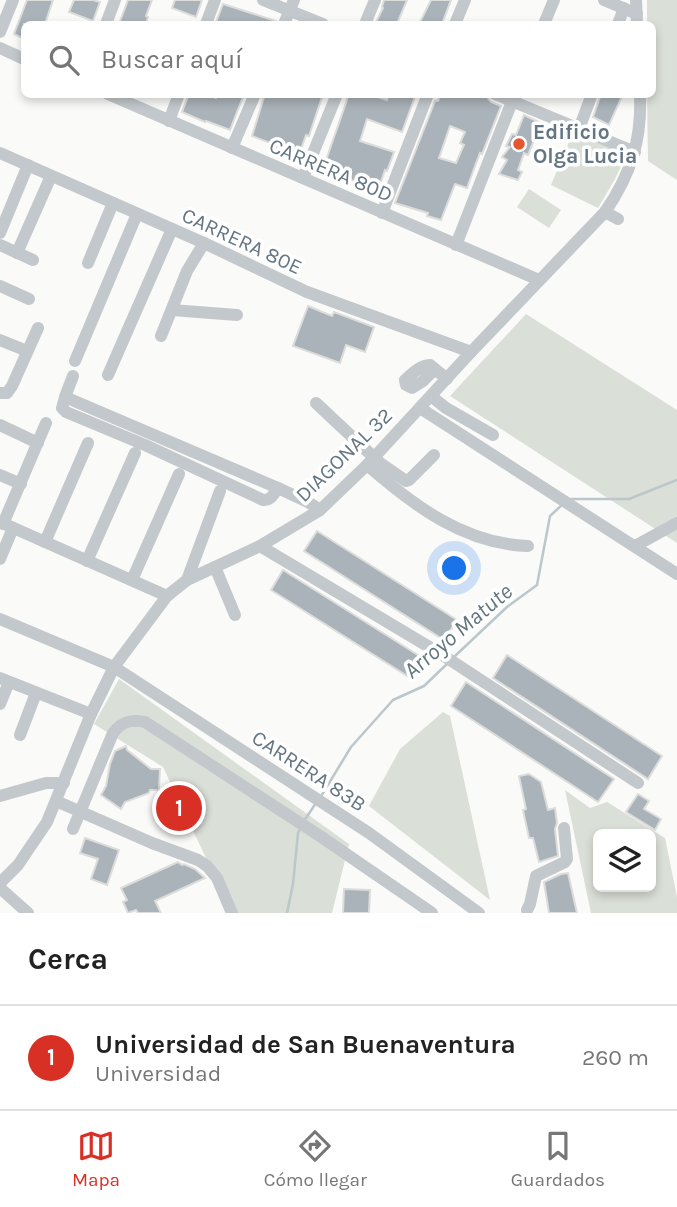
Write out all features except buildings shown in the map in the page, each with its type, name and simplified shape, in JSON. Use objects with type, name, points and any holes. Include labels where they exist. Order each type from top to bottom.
[{"type":"street","points":[[0,32],[13,0]]},
{"type":"street","points":[[107,21],[115,0]]},
{"type":"street","points":[[207,21],[215,0]]},
{"type":"street","points":[[263,0],[292,5],[318,21]]},
{"type":"street","points":[[367,21],[375,0]]},
{"type":"street","points":[[456,21],[465,0]]},
{"type":"street","points":[[545,21],[554,0]]},
{"type":"street","points":[[604,0],[634,12]]},
{"type":"street","points":[[0,48],[21,58]]},
{"type":"street","name":"CARRERA 80D","points":[[117,98],[456,244],[549,277]]},
{"type":"street","points":[[169,121],[178,98]]},
{"type":"street","points":[[232,148],[253,98]]},
{"type":"street","points":[[303,178],[335,98]]},
{"type":"street","points":[[382,213],[426,98]]},
{"type":"street","points":[[456,244],[514,98],[635,152]]},
{"type":"street","points":[[579,129],[591,98]]},
{"type":"street","name":"DIAGONAL 32","points":[[0,885],[18,865],[47,822],[91,714],[114,667],[167,596],[187,580],[260,546],[320,510],[371,461],[471,352],[549,277],[605,212],[623,183],[635,152],[640,98]]},
{"type":"street","name":"CARRERA 80E","points":[[0,153],[204,243],[307,292],[471,352]]},
{"type":"street","points":[[0,233],[27,165]]},
{"type":"street","points":[[17,253],[51,176]]},
{"type":"street","points":[[88,263],[113,203]]},
{"type":"street","points":[[605,212],[618,219]]},
{"type":"street","points":[[75,362],[137,214]]},
{"type":"street","points":[[108,374],[172,229]]},
{"type":"street","points":[[161,336],[187,271],[204,243]]},
{"type":"street","points":[[0,245],[33,260]]},
{"type":"street","points":[[0,286],[29,299]]},
{"type":"street","points":[[172,310],[237,316]]},
{"type":"street","points":[[0,393],[7,393],[12,386],[38,328]]},
{"type":"street","points":[[0,340],[27,351]]},
{"type":"street","points":[[435,369],[447,379]]},
{"type":"street","points":[[73,376],[65,397],[278,488],[320,510]]},
{"type":"street","points":[[431,396],[446,408],[493,435]]},
{"type":"street","points":[[316,403],[408,499],[442,521],[479,536],[517,546],[528,546]]},
{"type":"street","points":[[420,408],[677,574]]},
{"type":"street","points":[[0,559],[5,525],[46,423]]},
{"type":"street","points":[[0,425],[38,443]]},
{"type":"street","points":[[45,542],[88,443]]},
{"type":"street","points":[[87,561],[135,453]]},
{"type":"street","points":[[371,461],[406,481],[434,455]]},
{"type":"street","points":[[132,580],[178,474]]},
{"type":"street","points":[[0,475],[21,484]]},
{"type":"street","points":[[187,580],[220,491]]},
{"type":"street","points":[[635,546],[677,523]]},
{"type":"street","points":[[5,525],[167,596]]},
{"type":"street","points":[[260,546],[441,654],[638,783]]},
{"type":"street","points":[[215,567],[235,615]]},
{"type":"street","name":"CARRERA 83B","points":[[0,619],[114,667],[369,833],[479,913]]},
{"type":"street","points":[[0,704],[4,680],[91,714]]},
{"type":"street","points":[[20,735],[36,693]]},
{"type":"street","points":[[73,829],[117,727],[126,721],[145,722],[432,913]]},
{"type":"street","points":[[0,796],[46,783],[64,783]]},
{"type":"street","points":[[56,801],[198,860],[217,878],[232,913]]},
{"type":"street","points":[[527,910],[536,876],[567,859],[564,828]]},
{"type":"street","points":[[0,885],[28,913]]},
{"type":"shaded area","points":[[647,0],[677,0],[677,180],[648,161],[647,98],[656,98],[656,21],[647,21]]},
{"type":"shaded area","points":[[574,130],[628,152],[598,208],[551,185]]},
{"type":"shaded area","points":[[529,189],[561,210],[549,228],[517,207]]},
{"type":"shaded area","points":[[526,314],[677,410],[677,543],[450,396]]},
{"type":"shaded area","points":[[119,679],[349,844],[332,913],[232,913],[163,767],[94,724]]},
{"type":"shaded area","points":[[443,712],[450,716],[490,900],[369,806],[400,749]]},
{"type":"shaded area","points":[[565,790],[590,808],[607,802],[650,829],[593,829],[593,892],[656,892],[656,832],[665,838],[677,897],[677,913],[591,913]]},
{"type":"waterway","name":"Arroyo Matute","points":[[571,499],[629,499],[677,480]]},
{"type":"waterway","name":"Arroyo Matute","points":[[455,656],[507,607],[537,585],[550,516],[563,504]]},
{"type":"waterway","name":"Arroyo Matute","points":[[320,798],[351,747],[393,700],[424,686],[448,663]]},
{"type":"waterway","name":"Arroyo Matute","points":[[304,821],[316,803]]},
{"type":"waterway","name":"Arroyo Matute","points":[[287,913],[301,827]]},
{"type":"place","name":"Edificio Olga Lucia","points":[[519,144]]},
{"type":"place","name":"Universidad de San Buenaventura","points":[[179,808]]}]
